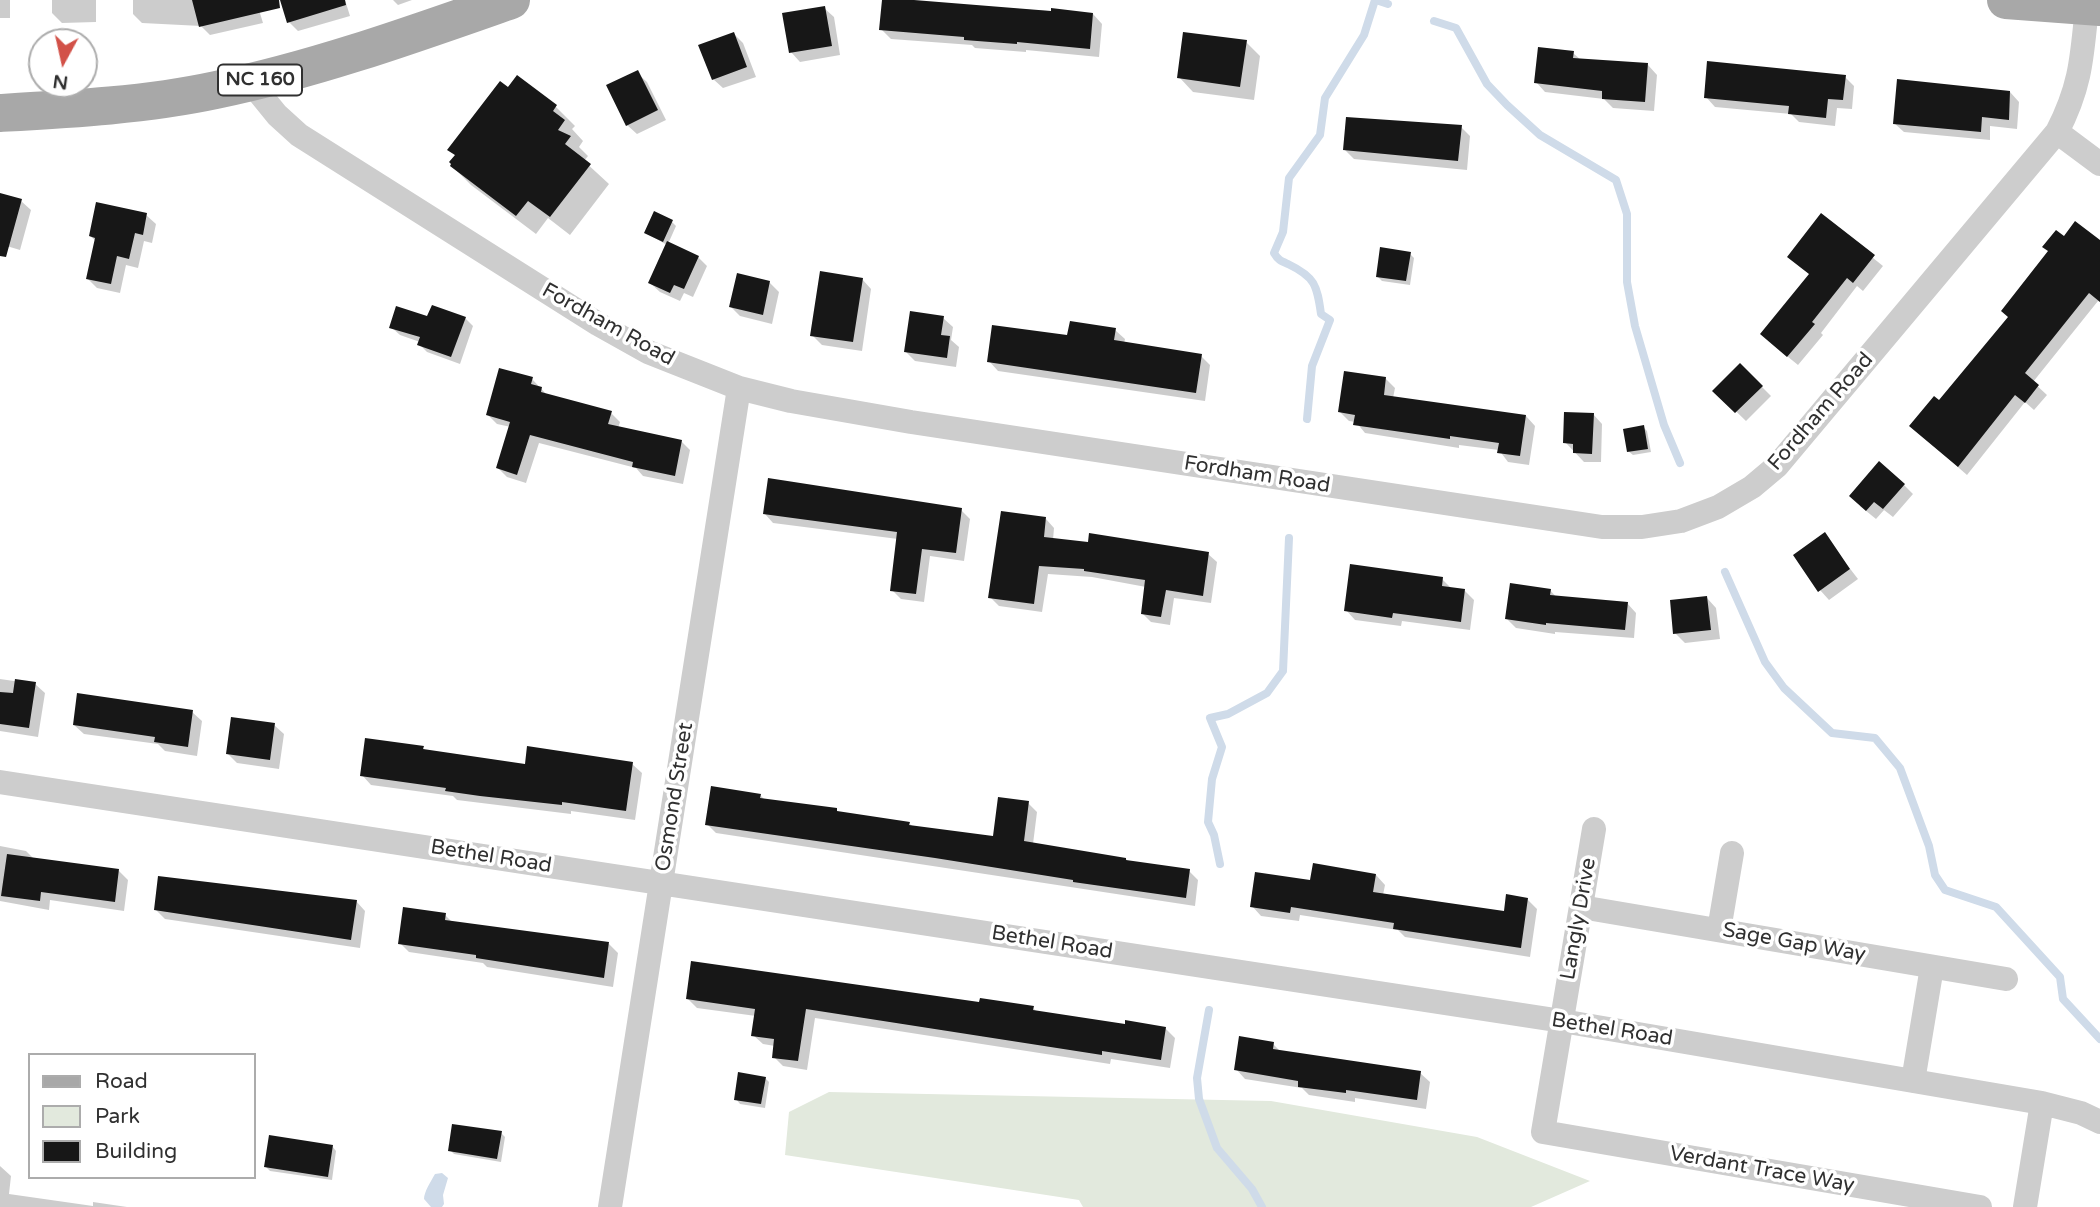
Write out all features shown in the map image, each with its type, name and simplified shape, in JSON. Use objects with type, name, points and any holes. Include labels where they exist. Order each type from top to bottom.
[{"type":"main road","name":"NC 160","points":[[0,113],[144,101],[251,83],[383,44],[510,0]]},
{"type":"main road","points":[[2006,0],[2093,7]]},
{"type":"street","name":"Fordham Road","points":[[251,83],[277,116],[299,135],[598,324],[654,355],[739,388],[858,414],[1548,519],[1616,527],[1642,527],[1681,521],[1718,507],[1752,487],[1777,466],[2057,132],[2071,104],[2080,75],[2093,7]]},
{"type":"street","points":[[2057,132],[2100,164]]},
{"type":"street","name":"Osmond Street","points":[[610,1207],[739,388]]},
{"type":"street","name":"Bethel Road","points":[[0,782],[1562,1021],[2042,1103],[2081,1113],[2100,1122]]},
{"type":"street","name":"Langly Drive","points":[[1543,1132],[1594,829]]},
{"type":"street","points":[[1719,930],[1732,852]]},
{"type":"street","name":"Sage Gap Way","points":[[1581,907],[2006,979]]},
{"type":"street","points":[[1913,1081],[1932,967]]},
{"type":"street","points":[[2025,1207],[2042,1103]]},
{"type":"street","name":"Verdant Trace Way","points":[[1543,1132],[1980,1207]]},
{"type":"green space","points":[[829,1092],[1271,1101],[1477,1137],[1590,1181],[1531,1207],[1083,1207],[1079,1200],[785,1155],[789,1112]]},
{"type":"water","points":[[442,1173],[448,1178],[443,1195],[444,1204],[442,1207],[431,1207],[424,1199],[425,1193],[435,1174]]},
{"type":"building","points":[[192,0],[279,0],[280,8],[199,27]]},
{"type":"building","points":[[280,0],[345,0],[346,5],[287,23]]},
{"type":"building","points":[[882,0],[1051,11],[1051,8],[1093,13],[1090,49],[964,40],[964,37],[879,30]]},
{"type":"building","points":[[825,6],[832,46],[789,53],[782,13]]},
{"type":"building","points":[[734,32],[747,67],[712,80],[698,45]]},
{"type":"building","points":[[1183,32],[1247,40],[1240,87],[1177,78]]},
{"type":"building","points":[[1538,47],[1574,51],[1573,58],[1648,63],[1645,102],[1602,99],[1602,91],[1534,83]]},
{"type":"building","points":[[1707,61],[1846,75],[1843,100],[1828,99],[1826,118],[1788,114],[1789,106],[1704,98]]},
{"type":"building","points":[[638,70],[658,110],[626,126],[606,85]]},
{"type":"building","points":[[517,75],[557,105],[553,111],[565,120],[558,130],[571,136],[565,144],[591,164],[550,217],[528,201],[516,216],[450,166],[449,162],[455,155],[447,150],[500,81],[508,87]]},
{"type":"building","points":[[1897,79],[2010,91],[2009,120],[1982,117],[1981,132],[1893,124]]},
{"type":"building","points":[[1346,117],[1462,125],[1458,161],[1343,150]]},
{"type":"building","points":[[0,193],[22,199],[6,257],[0,256]]},
{"type":"building","points":[[96,202],[147,213],[143,235],[135,233],[129,259],[117,256],[111,284],[86,279],[95,238],[89,236]]},
{"type":"building","points":[[654,211],[673,220],[663,242],[644,233]]},
{"type":"building","points":[[1821,213],[1875,255],[1853,283],[1847,278],[1812,322],[1815,324],[1787,357],[1760,334],[1809,274],[1787,257]]},
{"type":"building","points":[[2075,221],[2100,240],[2100,302],[2089,293],[2025,373],[2039,385],[2025,403],[2015,395],[1958,467],[1909,426],[1934,396],[1939,400],[2008,317],[2001,311],[2048,251],[2042,247],[2056,230],[2064,236]]},
{"type":"building","points":[[667,241],[699,256],[684,289],[674,285],[670,293],[648,283]]},
{"type":"building","points":[[1380,247],[1411,252],[1406,281],[1376,277]]},
{"type":"building","points":[[820,271],[863,278],[853,342],[810,336]]},
{"type":"building","points":[[737,273],[770,281],[763,315],[729,307]]},
{"type":"building","points":[[432,305],[466,317],[451,357],[417,345],[420,337],[389,328],[396,306],[427,316]]},
{"type":"building","points":[[910,311],[944,316],[941,335],[950,336],[947,358],[904,352]]},
{"type":"building","points":[[1070,321],[1116,328],[1114,340],[1202,354],[1196,393],[987,362],[992,325],[1067,335]]},
{"type":"building","points":[[1740,363],[1763,386],[1735,413],[1712,391]]},
{"type":"building","points":[[499,368],[533,377],[531,384],[542,387],[541,392],[612,411],[608,424],[682,440],[675,476],[632,467],[633,462],[530,435],[517,475],[496,468],[510,422],[486,415]]},
{"type":"building","points":[[1344,371],[1386,377],[1384,395],[1526,415],[1520,456],[1497,453],[1499,443],[1353,425],[1355,415],[1338,412]]},
{"type":"building","points":[[1564,412],[1594,413],[1592,454],[1573,453],[1573,444],[1563,443]]},
{"type":"building","points":[[1644,425],[1648,449],[1627,452],[1623,429]]},
{"type":"building","points":[[1879,461],[1905,484],[1883,509],[1874,502],[1866,511],[1849,496]]},
{"type":"building","points":[[768,478],[962,508],[956,553],[922,549],[916,594],[890,591],[897,532],[763,514]]},
{"type":"building","points":[[1001,511],[1046,517],[1044,537],[1088,542],[1089,533],[1209,552],[1203,596],[1166,590],[1161,617],[1141,614],[1145,580],[1084,569],[1039,566],[1034,604],[988,598]]},
{"type":"building","points":[[1825,532],[1850,569],[1818,592],[1793,555]]},
{"type":"building","points":[[1350,564],[1443,577],[1442,586],[1465,589],[1461,622],[1393,613],[1392,618],[1344,611]]},
{"type":"building","points":[[1510,583],[1551,589],[1550,595],[1628,602],[1625,630],[1546,625],[1505,619]]},
{"type":"building","points":[[1707,596],[1711,630],[1673,634],[1670,600]]},
{"type":"building","points":[[15,679],[36,682],[29,728],[0,724],[0,692],[13,693]]},
{"type":"building","points":[[77,693],[193,710],[188,747],[154,742],[155,737],[73,725]]},
{"type":"building","points":[[231,717],[275,723],[270,760],[226,754]]},
{"type":"building","points":[[365,738],[525,764],[527,746],[633,762],[626,811],[562,802],[562,805],[480,796],[445,791],[446,788],[360,776]]},
{"type":"building","points":[[711,786],[761,794],[760,798],[837,808],[837,811],[910,822],[909,825],[993,836],[998,797],[1029,801],[1024,841],[1190,869],[1186,898],[705,825]]},
{"type":"building","points":[[7,854],[119,869],[115,902],[41,892],[40,901],[1,896]]},
{"type":"building","points":[[1313,863],[1376,874],[1373,892],[1504,911],[1506,894],[1528,898],[1521,948],[1393,929],[1394,923],[1291,907],[1290,913],[1250,907],[1255,872],[1310,880]]},
{"type":"building","points":[[158,876],[357,900],[351,940],[154,910]]},
{"type":"building","points":[[403,907],[446,913],[445,920],[609,942],[604,978],[398,944]]},
{"type":"building","points":[[691,961],[979,1002],[980,998],[1034,1006],[1033,1010],[1125,1024],[1125,1020],[1166,1027],[1161,1060],[1102,1051],[1102,1055],[806,1009],[798,1061],[772,1058],[774,1039],[751,1036],[755,1009],[686,999]]},
{"type":"building","points":[[1239,1036],[1274,1042],[1273,1049],[1421,1071],[1417,1100],[1346,1090],[1346,1093],[1298,1087],[1298,1081],[1234,1070]]},
{"type":"building","points":[[738,1072],[766,1077],[761,1104],[734,1100]]},
{"type":"building","points":[[452,1124],[502,1131],[497,1159],[448,1151]]},
{"type":"building","points":[[269,1135],[333,1145],[328,1177],[264,1167]]},
{"type":"waterway","points":[[1307,419],[1312,366],[1330,320],[1321,314],[1316,289],[1309,278],[1280,260],[1274,253],[1283,232],[1289,178],[1320,135],[1325,98],[1364,35],[1375,0]]},
{"type":"waterway","points":[[1376,0],[1388,4]]},
{"type":"waterway","points":[[1434,21],[1456,28],[1487,84],[1540,135],[1616,180],[1627,214],[1627,282],[1635,326],[1664,425],[1680,463]]},
{"type":"waterway","points":[[1220,864],[1214,835],[1208,822],[1212,779],[1222,747],[1210,718],[1228,714],[1267,693],[1283,671],[1289,538]]},
{"type":"waterway","points":[[1725,572],[1765,662],[1784,688],[1832,733],[1875,738],[1900,768],[1929,846],[1935,875],[1945,890],[1996,907],[2060,977],[2063,999],[2100,1039]]},
{"type":"waterway","points":[[1209,1010],[1197,1078],[1199,1099],[1217,1148],[1252,1189],[1262,1207]]}]
